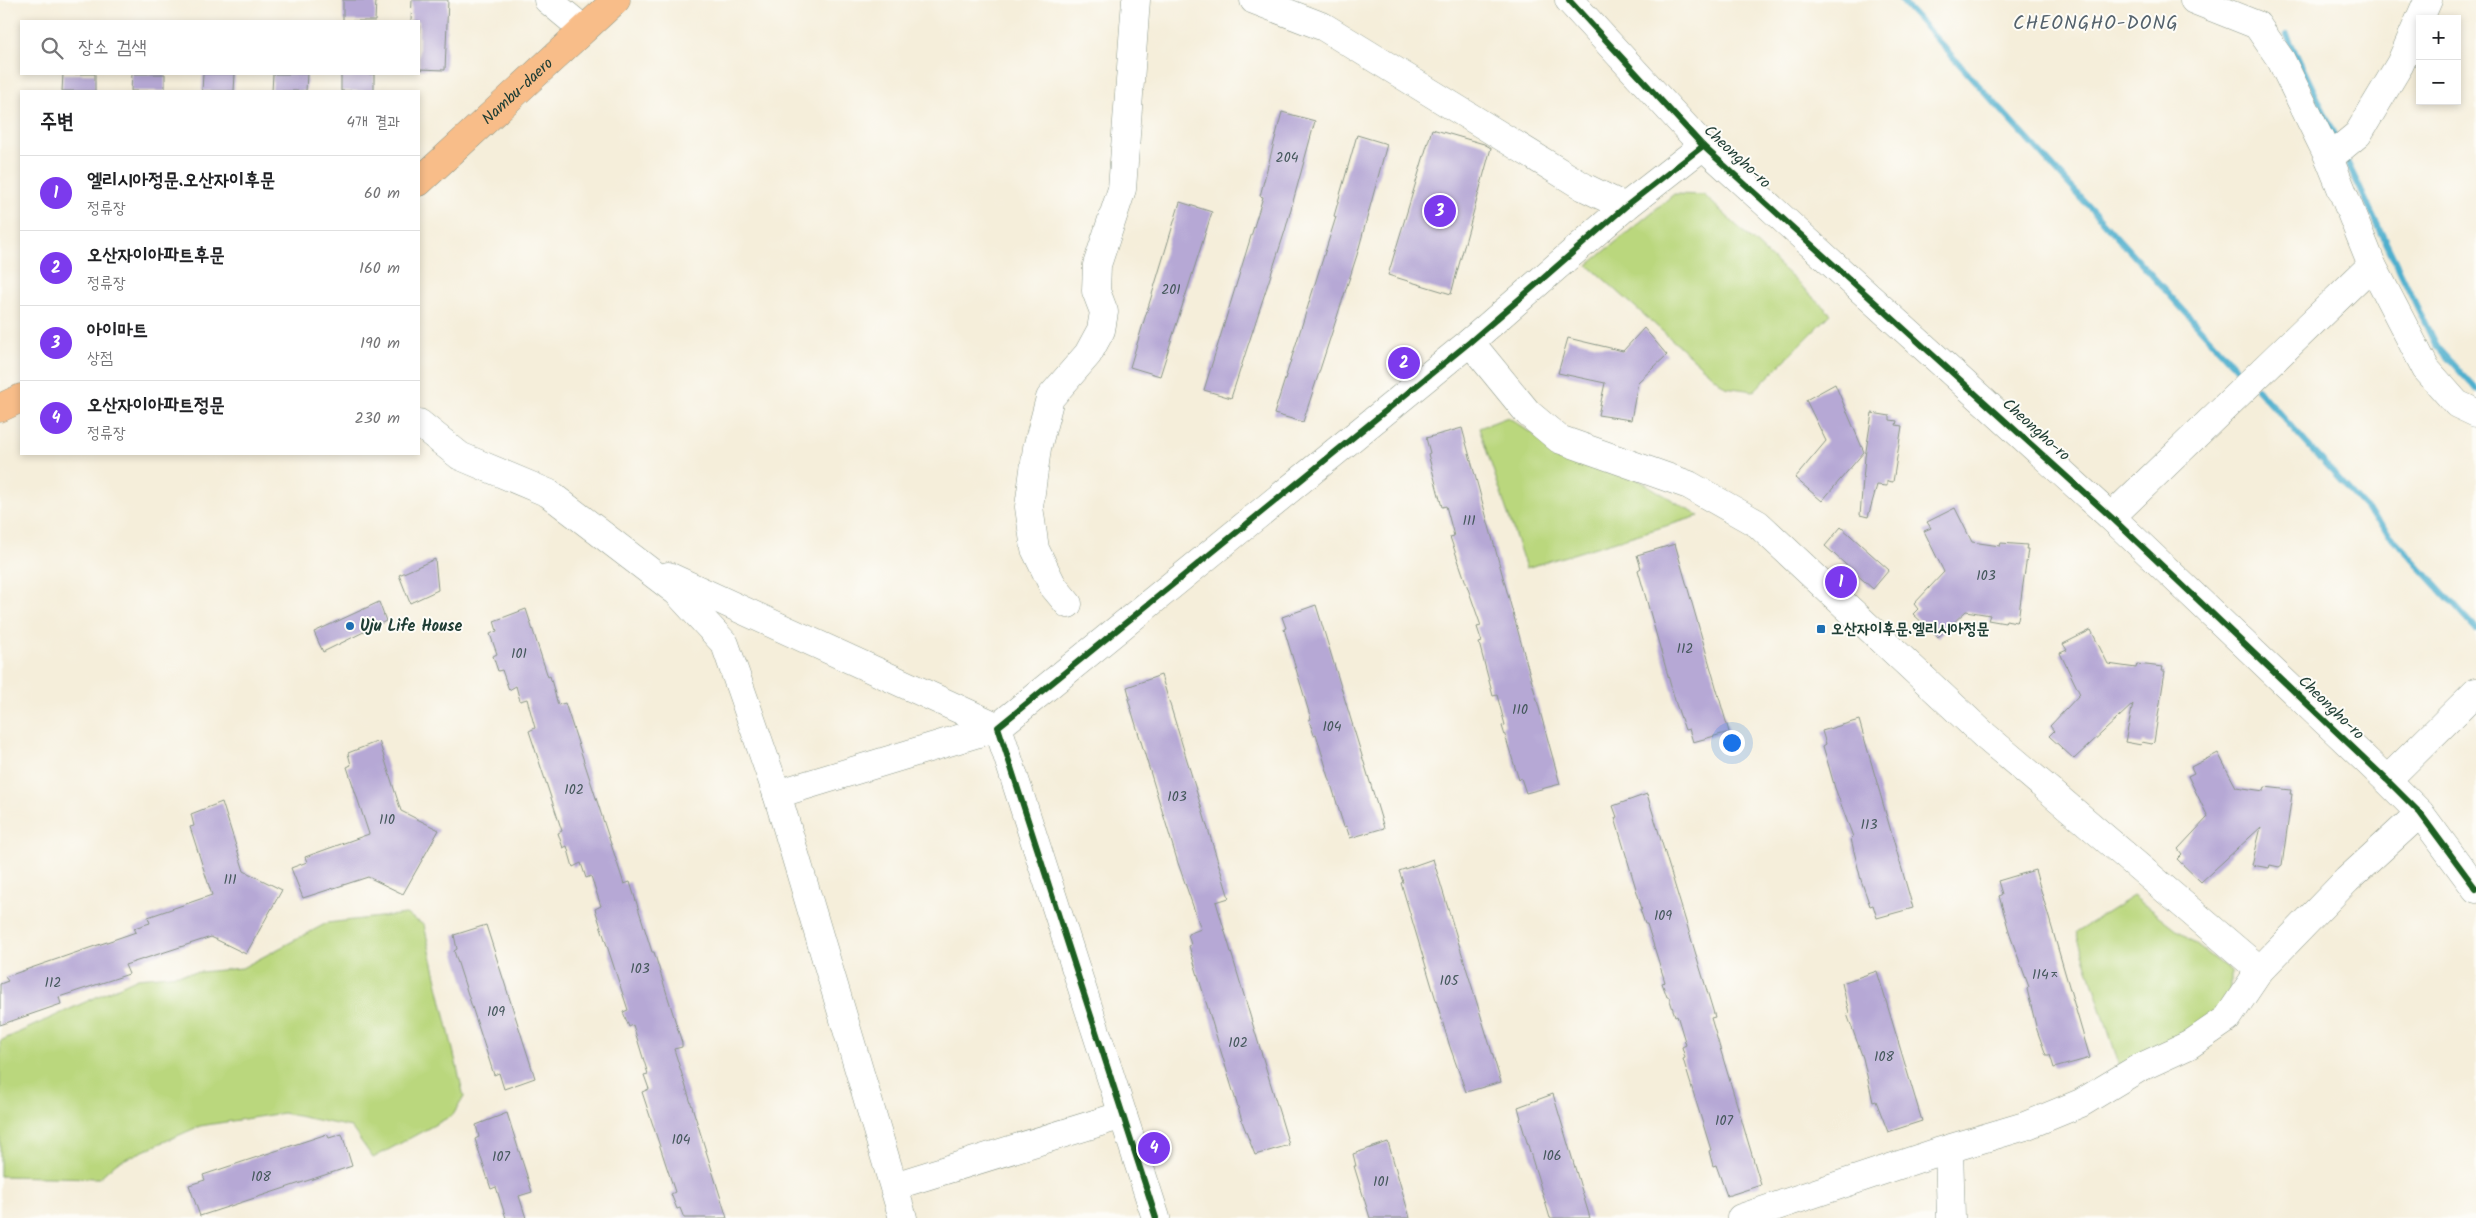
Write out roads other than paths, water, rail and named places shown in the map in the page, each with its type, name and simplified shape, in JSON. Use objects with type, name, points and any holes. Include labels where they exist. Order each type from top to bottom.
[{"type":"main road","name":"Nambu-daero","points":[[420,181],[616,0]]},
{"type":"main road","points":[[0,408],[20,398]]},
{"type":"street","points":[[548,0],[583,29]]},
{"type":"street","points":[[1068,604],[1053,586],[1035,549],[1029,507],[1037,448],[1050,398],[1088,354],[1101,330],[1104,312],[1096,291],[1097,265],[1122,189],[1136,0]]},
{"type":"street","points":[[1254,0],[1324,27],[1584,187],[1624,207]]},
{"type":"street","name":"Cheongho-ro","points":[[1568,0],[1704,146],[2111,517],[2387,780],[2420,813],[2476,889]]},
{"type":"street","points":[[2194,0],[2257,25],[2281,60],[2330,158],[2372,265],[2426,369],[2457,404],[2476,413]]},
{"type":"street","points":[[2330,158],[2358,134],[2400,64],[2428,0]]},
{"type":"street","points":[[777,794],[998,727],[1470,342],[1624,207],[1704,146]]},
{"type":"street","points":[[2111,517],[2372,265]]},
{"type":"street","points":[[1470,342],[1528,413],[1559,439],[1633,463],[1689,485],[1758,524],[1984,735],[2260,970]]},
{"type":"street","points":[[420,424],[460,456],[548,493],[677,592],[725,644],[777,794],[903,1218]]},
{"type":"street","points":[[639,563],[998,727],[1156,1218]]},
{"type":"street","points":[[725,644],[747,612]]},
{"type":"street","points":[[2387,780],[2476,692]]},
{"type":"street","points":[[1741,1218],[1949,1149],[2025,1126],[2081,1103],[2139,1068],[2189,1045],[2227,1019],[2260,970],[2347,880],[2420,813]]},
{"type":"street","points":[[894,1186],[1123,1115]]},
{"type":"street","points":[[1949,1149],[1951,1218]]},
{"type":"waterway","points":[[1901,0],[2237,369]]},
{"type":"waterway","points":[[2287,35],[2338,141]]},
{"type":"waterway","points":[[2344,155],[2435,344],[2476,389]]},
{"type":"waterway","points":[[2257,389],[2476,629]]},
{"type":"place","name":"아이마트","points":[[1440,211]]},
{"type":"place","name":"오산자이아파트후문","points":[[1404,363]]},
{"type":"place","name":"엘리시아정문.오산자이후문","points":[[1841,582]]},
{"type":"place","name":"Uju Life House","points":[[350,626]]},
{"type":"place","name":"오산자이후문.엘리시아정문","points":[[1821,629]]},
{"type":"place","name":"오산자이아파트정문","points":[[1154,1148]]},
{"type":"district","name":"CHEONGHO-DONG","points":[[2096,24]]}]
